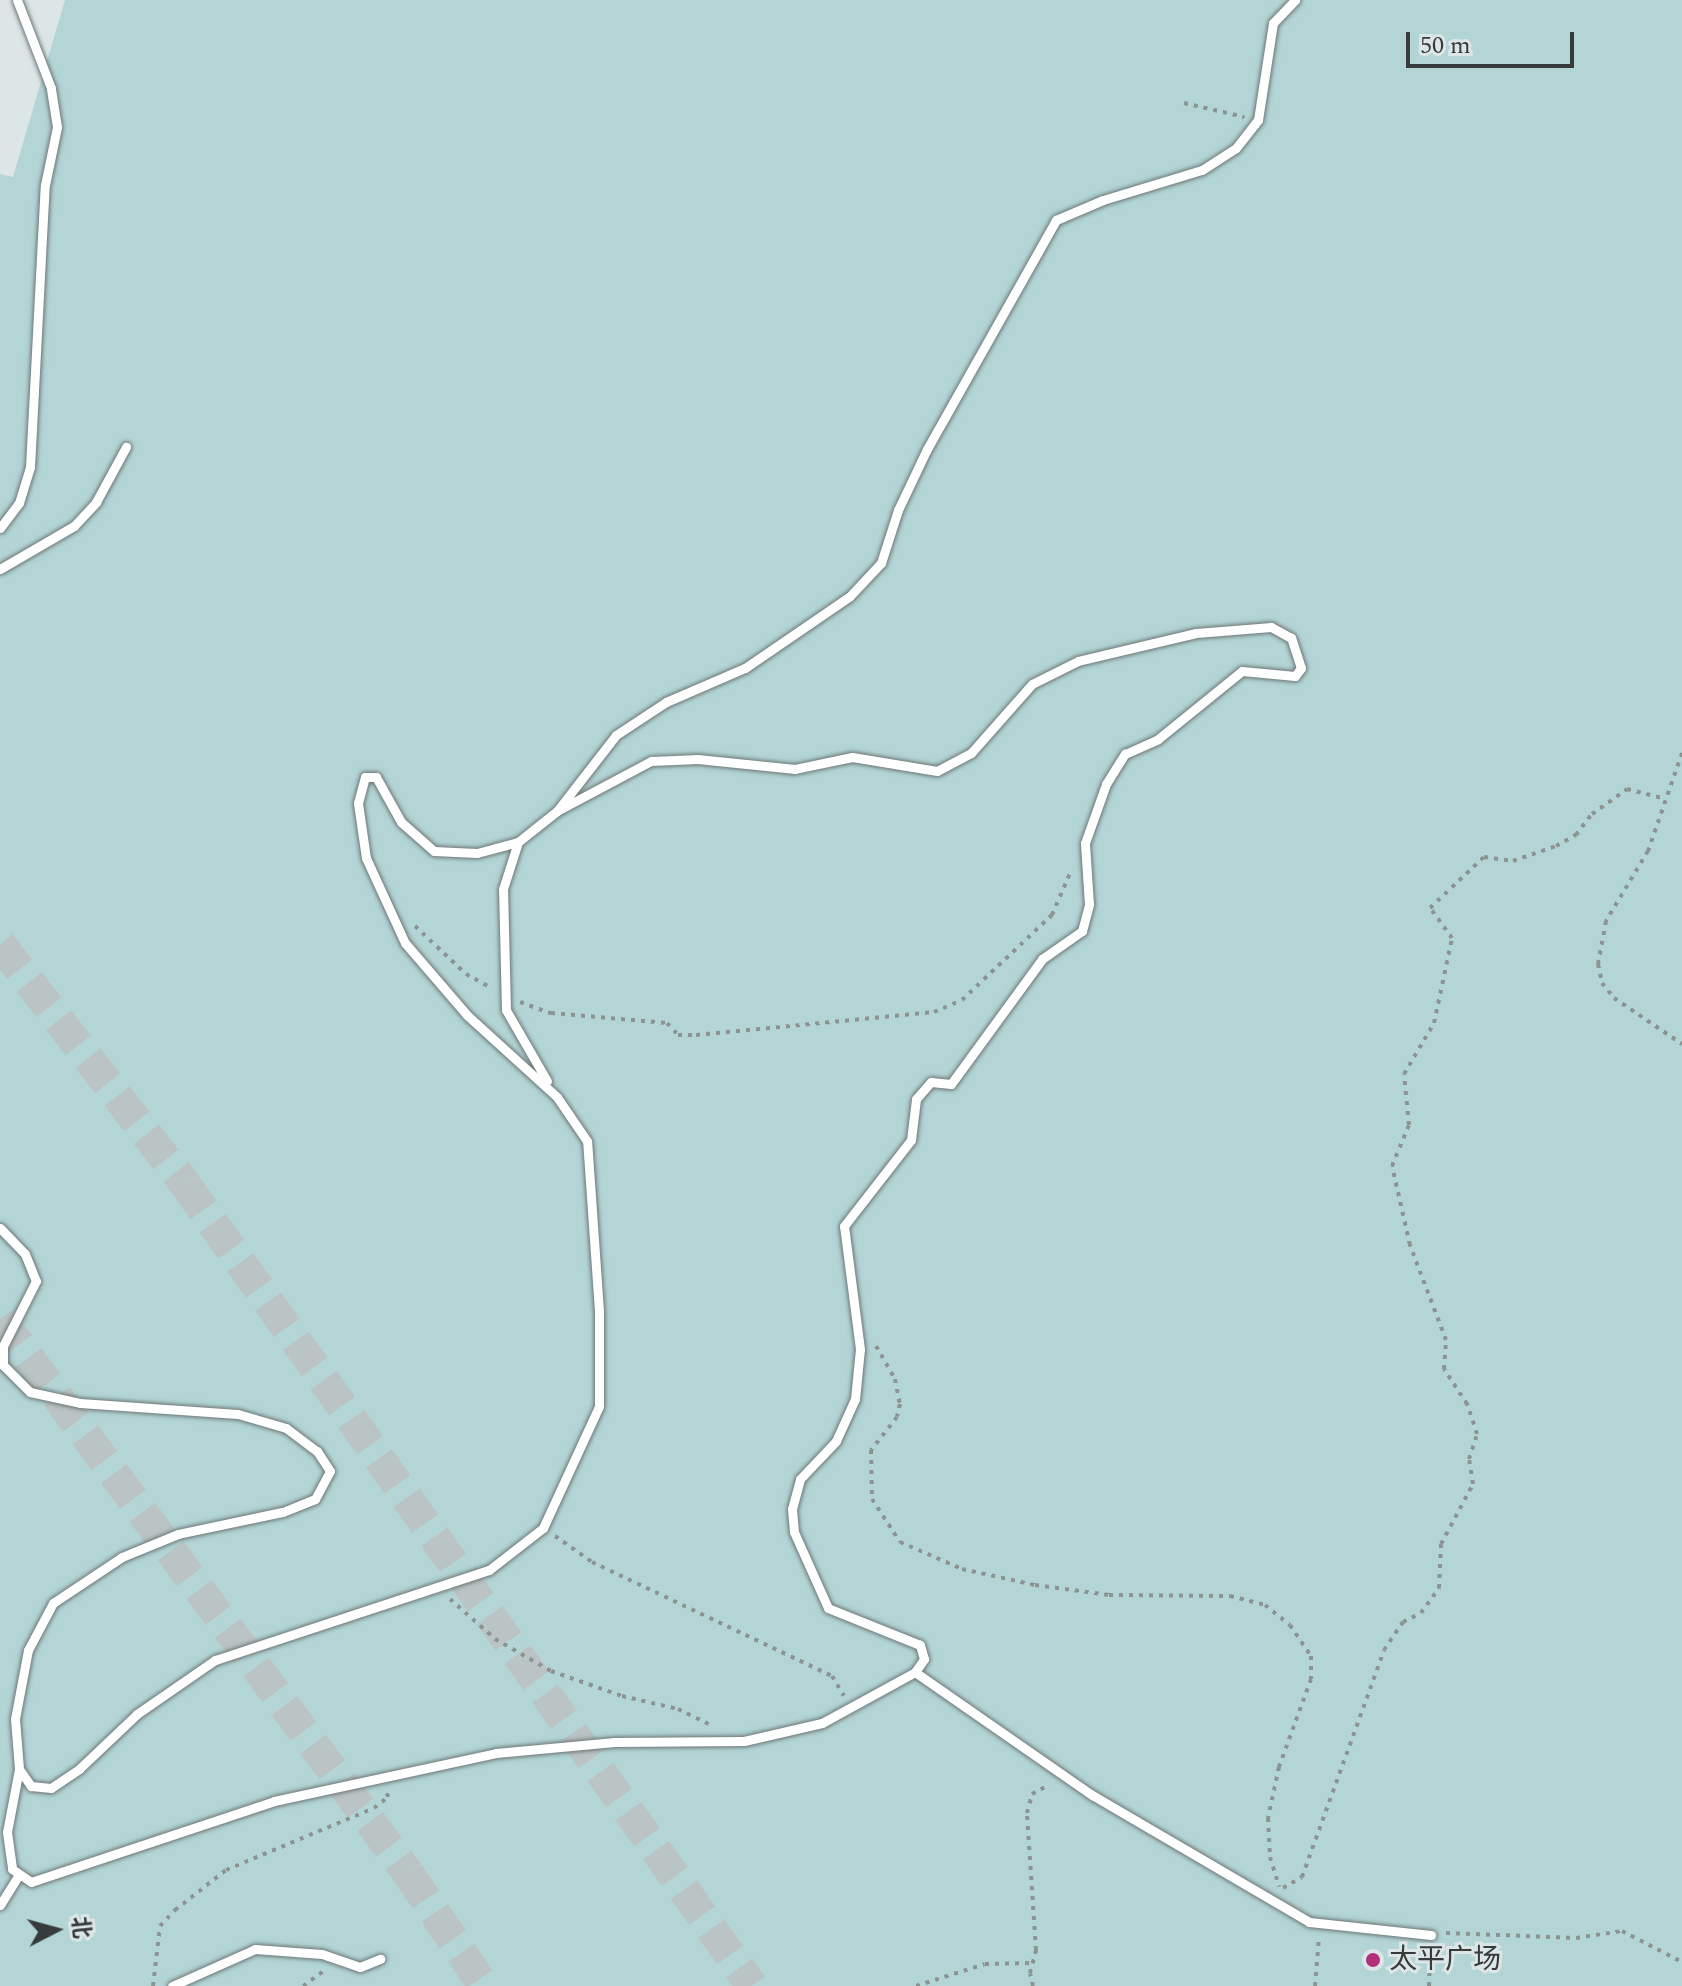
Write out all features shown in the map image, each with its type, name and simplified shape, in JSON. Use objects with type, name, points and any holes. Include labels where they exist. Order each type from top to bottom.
[{"type":"lane","points":[[0,528],[19,503],[30,467],[45,185],[57,127],[51,88],[17,0]]},
{"type":"lane","points":[[557,811],[616,735],[666,702],[745,668],[850,596],[881,563],[898,510],[927,449],[1056,220],[1103,200],[1202,170],[1236,148],[1258,120],[1273,23],[1295,0]]},
{"type":"lane","points":[[0,569],[74,526],[96,502],[126,447]]},
{"type":"lane","points":[[0,1228],[25,1254],[36,1281],[3,1346],[3,1365],[30,1392],[80,1403],[238,1414],[286,1428],[317,1451],[330,1471],[315,1499],[282,1512],[178,1534],[122,1557],[53,1603],[28,1650],[15,1719],[19,1769],[7,1832],[12,1869],[31,1882],[66,1874],[274,1801],[496,1753],[614,1742],[724,1742],[822,1723],[915,1672],[924,1659],[920,1645],[828,1608],[794,1532],[792,1509],[800,1479],[836,1441],[855,1399],[860,1349],[844,1226],[911,1140],[916,1099],[931,1082],[951,1084],[1042,959],[1082,931],[1089,904],[1085,843],[1106,784],[1125,754],[1158,739],[1242,671],[1295,676],[1301,668],[1291,638],[1271,627],[1196,633],[1078,661],[1032,684],[971,753],[937,771],[852,757],[795,769],[698,759],[651,761],[557,811],[518,842],[477,853],[434,851],[401,822],[376,777],[365,777],[358,803],[366,858],[405,943],[467,1015],[557,1097]]},
{"type":"lane","points":[[19,1769],[31,1786],[51,1788],[79,1769],[137,1714],[215,1660],[489,1570],[543,1528],[599,1406],[599,1311],[587,1141],[523,1047],[505,998],[503,889],[518,842]]},
{"type":"lane","points":[[915,1672],[1064,1776],[1284,1907],[1320,1923],[1431,1935]]},
{"type":"lane","points":[[0,1905],[19,1874]]},
{"type":"lane","points":[[172,1986],[255,1949],[289,1949],[360,1967],[380,1959]]},
{"type":"path","points":[[1184,103],[1258,120]]},
{"type":"path","points":[[1682,753],[1648,851],[1606,921],[1598,964],[1602,983],[1614,998],[1682,1044]]},
{"type":"path","points":[[1280,1889],[1302,1877],[1384,1650],[1403,1622],[1421,1613],[1439,1588],[1441,1544],[1473,1484],[1469,1459],[1477,1434],[1467,1404],[1444,1369],[1446,1340],[1410,1245],[1392,1166],[1409,1125],[1404,1074],[1434,1023],[1452,938],[1430,908],[1484,857],[1513,861],[1556,846],[1576,835],[1592,814],[1627,789],[1666,799]]},
{"type":"path","points":[[389,910],[438,945],[466,974],[505,998],[551,1013],[667,1023],[678,1035],[696,1035],[934,1012],[962,1000],[1052,915],[1071,871]]},
{"type":"path","points":[[875,1341],[895,1379],[900,1404],[897,1417],[871,1450],[872,1499],[900,1542],[962,1569],[1035,1585],[1109,1595],[1230,1596],[1265,1605],[1290,1625],[1311,1656],[1311,1679],[1279,1767],[1268,1818],[1270,1857],[1284,1907]]},
{"type":"path","points":[[543,1528],[592,1562],[832,1676],[851,1707]]},
{"type":"path","points":[[441,1588],[470,1620],[551,1671],[706,1719],[724,1742]]},
{"type":"path","points":[[1033,1986],[1027,1813],[1032,1794],[1064,1776]]},
{"type":"path","points":[[153,1986],[160,1926],[175,1910],[226,1870],[311,1830],[374,1808],[388,1797],[382,1779]]},
{"type":"path","points":[[1315,1986],[1320,1923]]},
{"type":"path","points":[[1429,1986],[1431,1935],[1457,1931],[1576,1938],[1622,1931],[1682,1962]]},
{"type":"path","points":[[303,1986],[339,1960]]},
{"type":"path","points":[[916,1986],[985,1964],[1032,1963]]},
{"type":"shaded area","points":[[65,0],[1682,0],[1682,1986],[0,1986],[0,174],[13,177]]},
{"type":"tunnel","points":[[0,944],[185,1184],[752,1986]]},
{"type":"tunnel","points":[[0,1319],[408,1873],[484,1986]]},
{"type":"place","name":"太平广场","points":[[1373,1960]]}]
